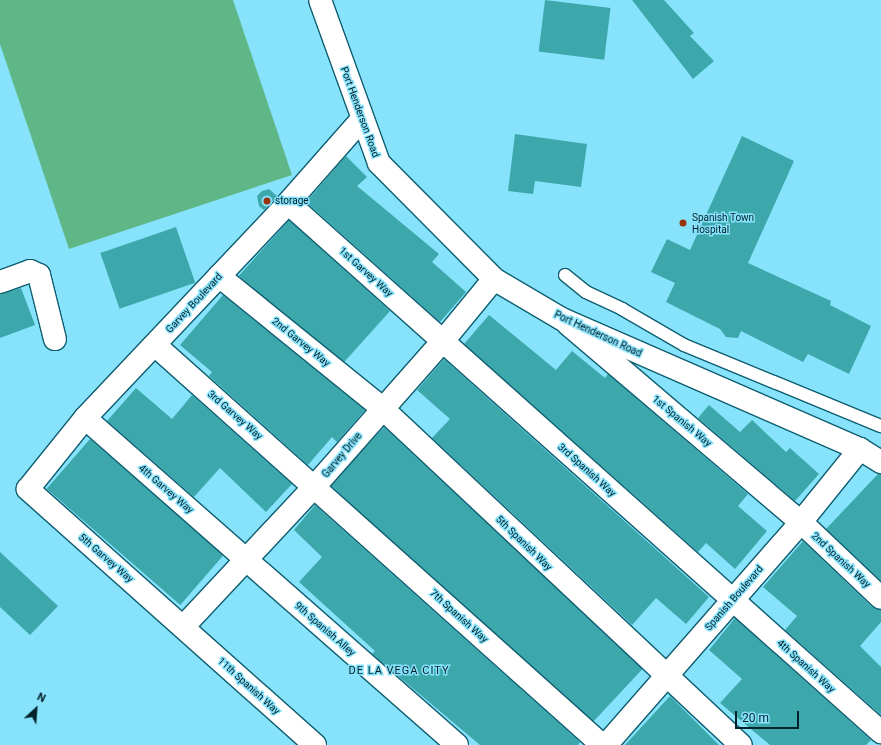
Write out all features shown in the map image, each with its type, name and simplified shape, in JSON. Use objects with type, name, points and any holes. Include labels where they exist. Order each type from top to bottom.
[{"type":"street","name":"Port Henderson Road","points":[[320,0],[379,163],[494,279],[562,320],[860,449],[881,462]]},
{"type":"street","name":"Garvey Boulevard","points":[[28,489],[85,418],[288,203],[362,119]]},
{"type":"street","name":"1st Garvey Way","points":[[288,203],[443,341]]},
{"type":"street","points":[[0,282],[30,271],[39,275],[55,339]]},
{"type":"street","name":"2nd Garvey Way","points":[[219,276],[382,408]]},
{"type":"street","name":"Garvey Drive","points":[[184,626],[315,486],[382,408],[443,341],[494,279]]},
{"type":"street","name":"1st Spanish Way","points":[[562,320],[801,522]]},
{"type":"street","name":"3rd Spanish Way","points":[[443,341],[731,600]]},
{"type":"street","name":"3rd Garvey Way","points":[[155,344],[315,486]]},
{"type":"street","name":"5th Spanish Way","points":[[382,408],[667,678],[741,745]]},
{"type":"street","name":"4th Garvey Way","points":[[85,418],[247,560]]},
{"type":"street","name":"Spanish Boulevard","points":[[606,745],[667,678],[731,600],[801,522],[860,449]]},
{"type":"street","name":"7th Spanish Way","points":[[315,486],[602,745]]},
{"type":"street","name":"5th Garvey Way","points":[[28,489],[184,626]]},
{"type":"street","name":"2nd Spanish Way","points":[[801,522],[881,598]]},
{"type":"street","name":"9th Spanish Alley","points":[[247,560],[457,745]]},
{"type":"street","name":"4th Spanish Way","points":[[731,600],[881,732]]},
{"type":"street","name":"11th Spanish Way","points":[[184,626],[315,745]]},
{"type":"lane","points":[[565,275],[586,292],[622,309],[684,346],[881,426]]},
{"type":"green space","points":[[0,0],[233,0],[292,175],[69,249],[0,44]]},
{"type":"building","points":[[545,0],[611,8],[604,60],[539,52]]},
{"type":"building","points":[[632,0],[664,0],[694,33],[690,36],[714,61],[693,79]]},
{"type":"building","points":[[515,134],[587,144],[581,187],[535,181],[533,194],[508,191]]},
{"type":"building","name":"Spanish Town Hospital","points":[[742,136],[794,161],[748,263],[831,301],[830,305],[871,326],[849,374],[808,354],[803,362],[741,331],[738,338],[726,337],[720,329],[666,302],[675,283],[651,272],[667,239],[690,250]]},
{"type":"building","points":[[346,156],[367,177],[357,186],[439,254],[432,262],[466,292],[440,322],[306,202]]},
{"type":"building","name":"storage","points":[[269,189],[277,196],[264,210],[259,206],[257,196],[262,191]]},
{"type":"building","points":[[289,220],[390,311],[340,367],[239,276]]},
{"type":"building","points":[[176,227],[195,283],[120,309],[100,253]]},
{"type":"building","points":[[21,288],[35,325],[0,338],[0,294]]},
{"type":"building","points":[[223,295],[365,410],[337,442],[332,437],[308,465],[209,376],[212,372],[180,345]]},
{"type":"building","points":[[489,315],[556,370],[572,351],[605,378],[608,374],[748,494],[738,506],[767,531],[735,569],[706,543],[698,552],[464,344]]},
{"type":"building","points":[[444,359],[709,597],[686,624],[656,598],[632,625],[432,438],[450,419],[417,390]]},
{"type":"building","points":[[136,388],[172,419],[192,395],[292,484],[266,512],[220,468],[194,497],[107,421]]},
{"type":"building","points":[[709,405],[740,432],[752,420],[786,452],[790,448],[819,474],[795,501],[698,418]]},
{"type":"building","points":[[384,427],[643,668],[589,726],[330,485]]},
{"type":"building","points":[[90,439],[224,555],[180,605],[47,489]]},
{"type":"building","points":[[878,474],[881,474],[881,581],[826,529]]},
{"type":"building","points":[[315,505],[580,742],[578,745],[480,745],[372,654],[375,651],[299,582],[322,557],[294,530]]},
{"type":"building","points":[[803,541],[872,607],[881,610],[881,622],[860,646],[881,667],[881,715],[785,630],[797,616],[763,587]]},
{"type":"building","points":[[0,552],[58,606],[30,635],[0,607]]},
{"type":"building","points":[[735,618],[871,740],[866,745],[770,745],[720,703],[742,679],[709,650]]},
{"type":"building","points":[[670,696],[719,745],[625,745]]},
{"type":"place","name":"storage","points":[[267,201]]},
{"type":"place","name":"Spanish Town Hospital","points":[[683,223]]},
{"type":"district","name":"DE LA VEGA CITY","points":[[399,671]]}]
